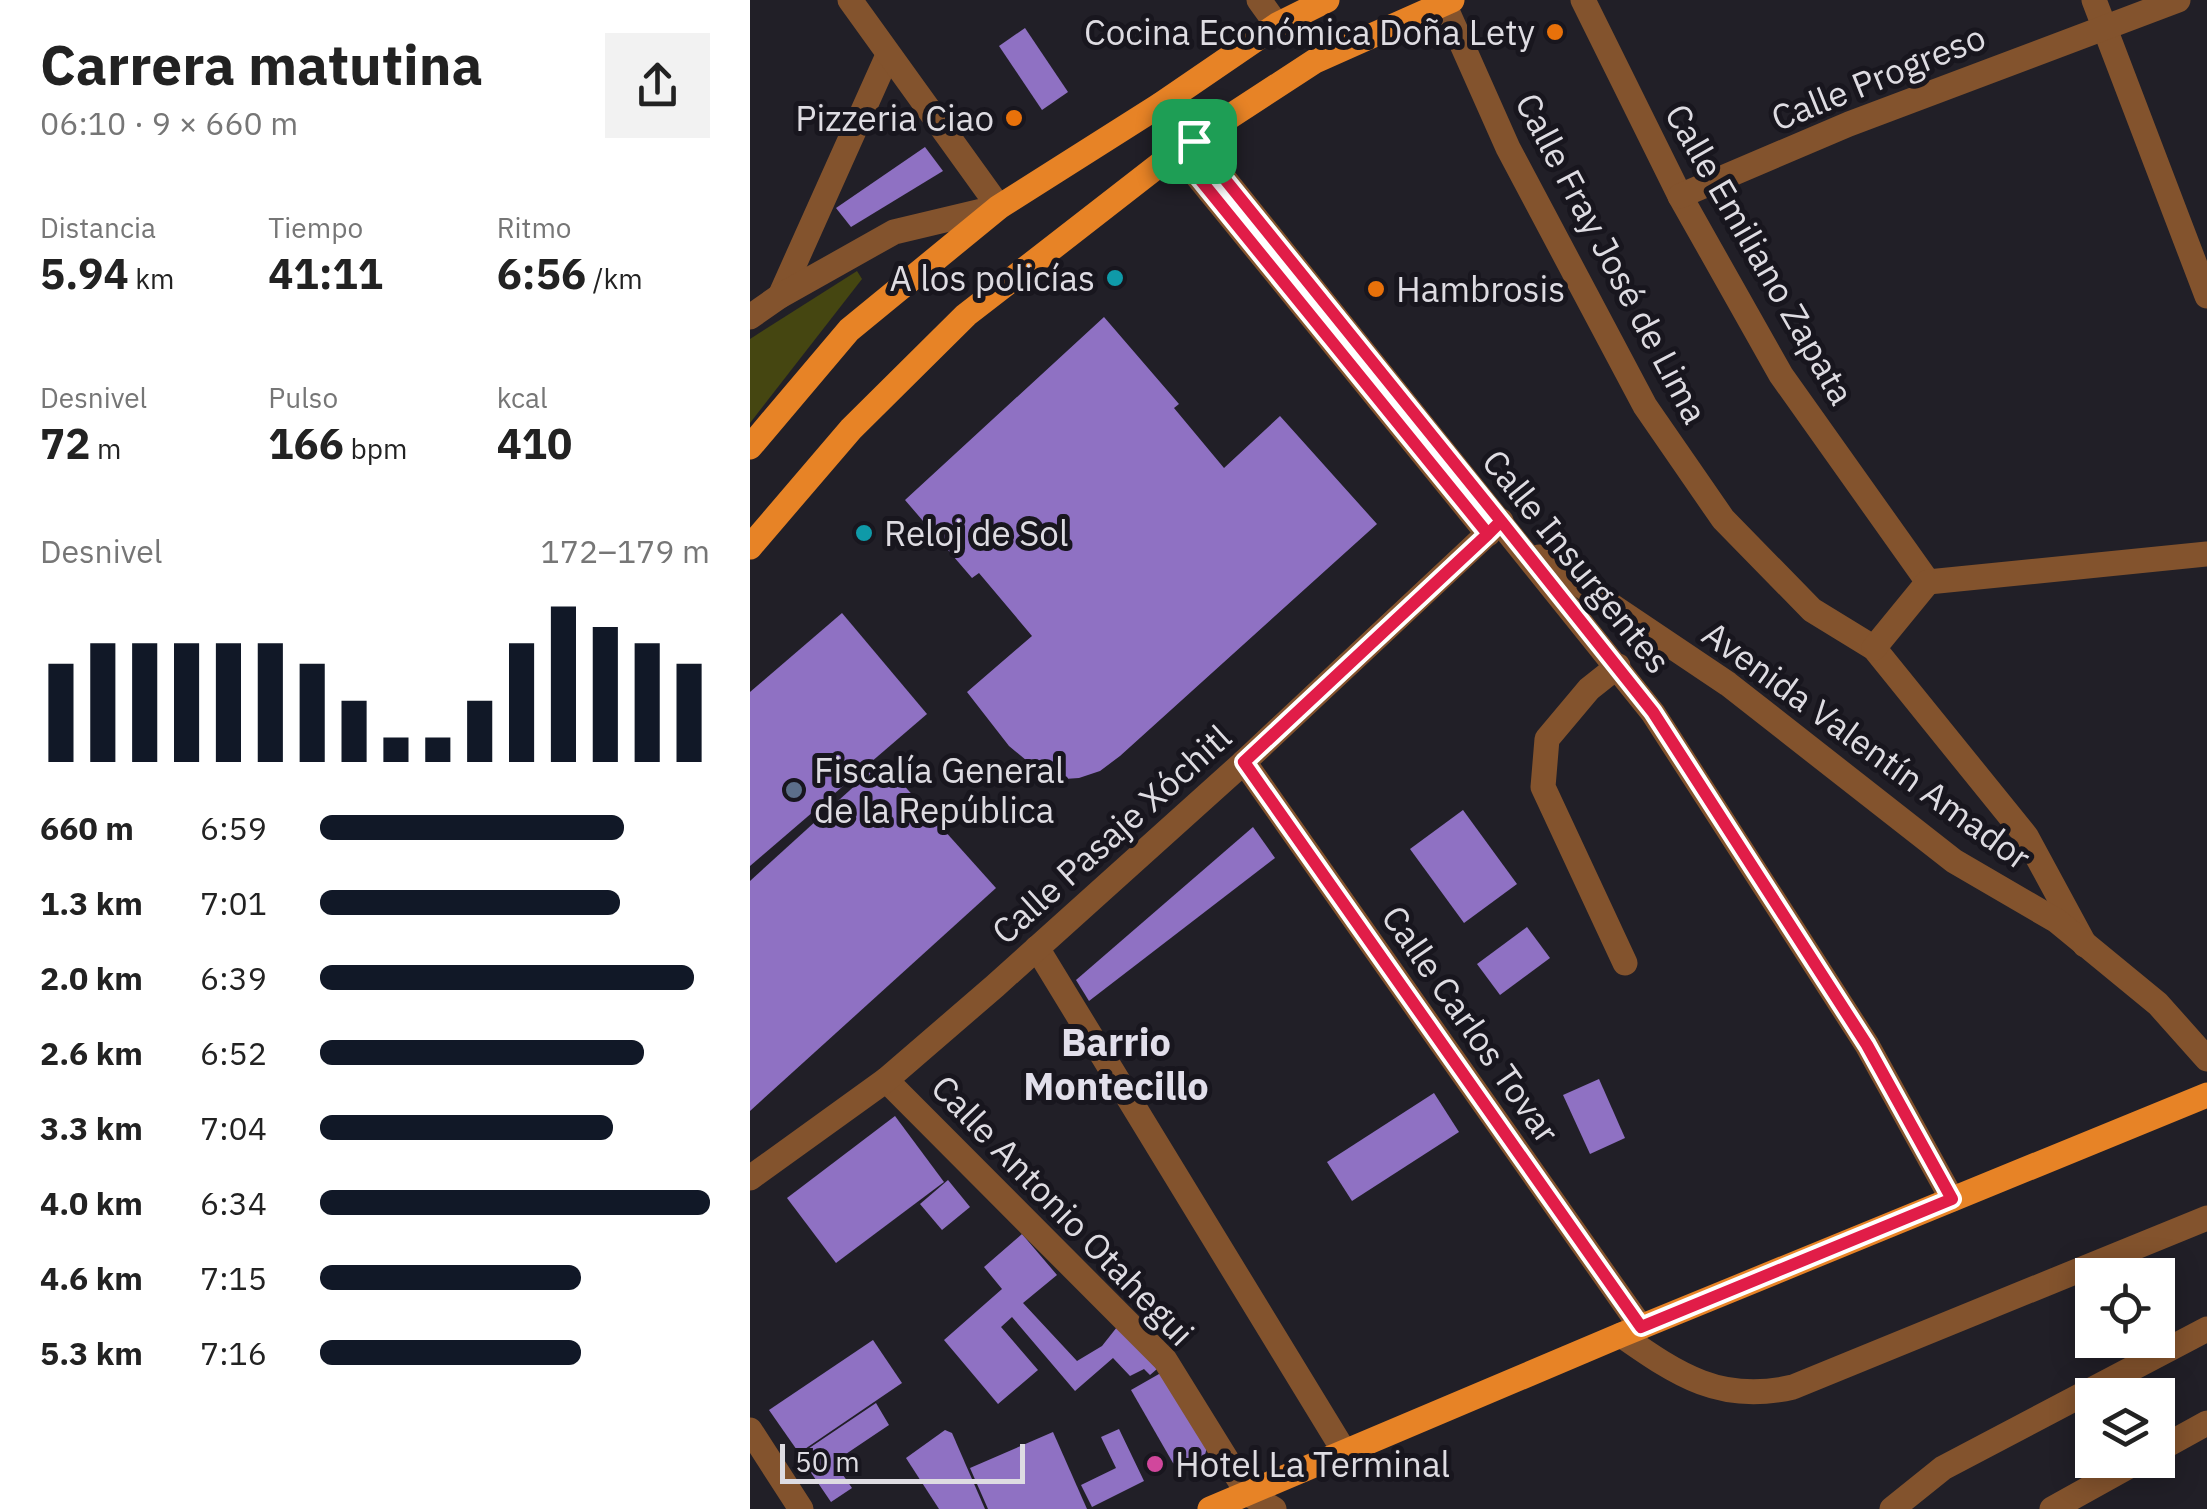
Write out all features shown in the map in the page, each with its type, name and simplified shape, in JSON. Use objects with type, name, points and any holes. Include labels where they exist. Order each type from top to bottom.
[{"type":"main road","points":[[750,447],[849,330],[1000,207],[1160,105],[1276,24],[1326,0]]},
{"type":"main road","points":[[750,547],[851,430],[966,315],[1186,146],[1314,62],[1448,2]]},
{"type":"main road","points":[[1210,1509],[1631,1331],[2207,1096]]},
{"type":"street","points":[[750,317],[894,232],[1000,207],[850,0]]},
{"type":"street","points":[[1259,0],[1276,24]]},
{"type":"street","name":"Calle Emiliano Zapata","points":[[1583,0],[1680,196],[1781,375],[1928,582]]},
{"type":"street","points":[[2094,0],[2207,296]]},
{"type":"street","name":"Calle Progreso","points":[[1680,196],[1850,124],[2178,0]]},
{"type":"street","name":"Calle Fray José de Lima","points":[[1448,2],[1508,148],[1645,406],[1723,519],[1812,610],[1874,648],[2026,836],[2085,944]]},
{"type":"street","points":[[780,296],[888,56]]},
{"type":"street","name":"Calle Insurgentes","points":[[1160,105],[1186,146],[1495,527],[1518,543],[1653,712],[1867,1045],[1952,1199]]},
{"type":"street","name":"Calle Pasaje Xóchitl","points":[[750,1178],[886,1080],[1244,762],[1495,527]]},
{"type":"street","name":"Avenida Valentín Amador","points":[[1518,543],[1728,684],[1954,860],[2056,921],[2158,1004],[2207,1059]]},
{"type":"street","points":[[1874,648],[1928,582],[2207,554]]},
{"type":"street","points":[[1618,666],[1589,689],[1547,739],[1543,787],[1625,963]]},
{"type":"street","name":"Calle Carlos Tovar","points":[[1244,762],[1631,1331]]},
{"type":"street","points":[[1037,948],[1344,1451]]},
{"type":"street","name":"Calle Antonio Otahegui","points":[[886,1080],[1165,1360],[1248,1494]]},
{"type":"street","points":[[1631,1331],[1698,1384],[1723,1391],[1771,1392],[1793,1387],[2207,1218]]},
{"type":"street","points":[[1892,1509],[1943,1468],[2207,1330]]},
{"type":"street","points":[[2175,1441],[2207,1423]]},
{"type":"street","points":[[750,1430],[800,1509]]},
{"type":"street","points":[[2052,1509],[2095,1498],[2119,1478]]},
{"type":"street","points":[[1248,1494],[1274,1509]]},
{"type":"shaded area","points":[[857,271],[862,279],[750,423],[750,339]]},
{"type":"building","points":[[1025,28],[1068,92],[1042,110],[999,46]]},
{"type":"building","points":[[925,147],[943,171],[851,227],[836,208]]},
{"type":"building","points":[[1104,317],[1179,404],[1174,408],[1224,468],[1280,416],[1377,524],[1120,756],[1100,771],[1079,778],[1050,780],[1009,746],[967,692],[1032,636],[979,573],[972,578],[905,500]]},
{"type":"building","name":"Fiscalía General de la República","points":[[842,613],[927,714],[750,866],[750,692]]},
{"type":"building","points":[[882,761],[996,888],[750,1111],[750,881]]},
{"type":"building","points":[[1463,810],[1517,884],[1464,923],[1410,849]]},
{"type":"building","points":[[1253,827],[1275,858],[1089,1001],[1076,980]]},
{"type":"building","points":[[1527,927],[1550,958],[1500,995],[1477,964]]},
{"type":"building","points":[[1599,1079],[1625,1138],[1590,1154],[1563,1095]]},
{"type":"building","points":[[1434,1093],[1459,1132],[1352,1201],[1327,1162]]},
{"type":"building","points":[[895,1116],[944,1182],[836,1263],[787,1198]]},
{"type":"building","points":[[948,1180],[970,1207],[942,1230],[920,1204]]},
{"type":"building","points":[[1022,1234],[1057,1275],[1023,1303],[1077,1361],[1102,1346],[1117,1327],[1157,1369],[1150,1375],[1144,1369],[1130,1376],[1113,1358],[1075,1391],[1012,1317],[1001,1327],[1038,1370],[998,1404],[944,1340],[1002,1289],[984,1267]]},
{"type":"building","points":[[873,1340],[902,1383],[799,1453],[769,1410]]},
{"type":"building","points":[[1166,1370],[1208,1443],[1204,1459],[1184,1470],[1173,1463],[1131,1390]]},
{"type":"building","points":[[876,1403],[889,1425],[834,1462],[852,1488],[831,1502],[799,1455]]},
{"type":"building","points":[[1119,1429],[1144,1481],[1092,1507],[1081,1485],[1116,1468],[1101,1437]]},
{"type":"building","points":[[945,1430],[952,1433],[985,1509],[939,1509],[906,1458]]},
{"type":"building","points":[[1053,1432],[1087,1509],[988,1509],[970,1468]]},
{"type":"place","name":"Cocina Económica Doña Lety","points":[[1555,32]]},
{"type":"place","name":"Pizzeria Ciao","points":[[1014,118]]},
{"type":"place","name":"A los policías","points":[[1115,278]]},
{"type":"place","name":"Hambrosis","points":[[1376,289]]},
{"type":"place","name":"Reloj de Sol","points":[[864,533]]},
{"type":"place","name":"Fiscalía General de la República","points":[[794,790]]},
{"type":"place","name":"Hotel La Terminal","points":[[1155,1464]]},
{"type":"district","name":"Barrio Montecillo","points":[[1116,1063]]},
{"type":"route","points":[[1194,141],[1177,151],[1488,534],[1501,521],[1653,712],[1867,1045],[1952,1199],[1641,1327],[1244,762],[1488,534],[1501,521],[1194,141]]}]
